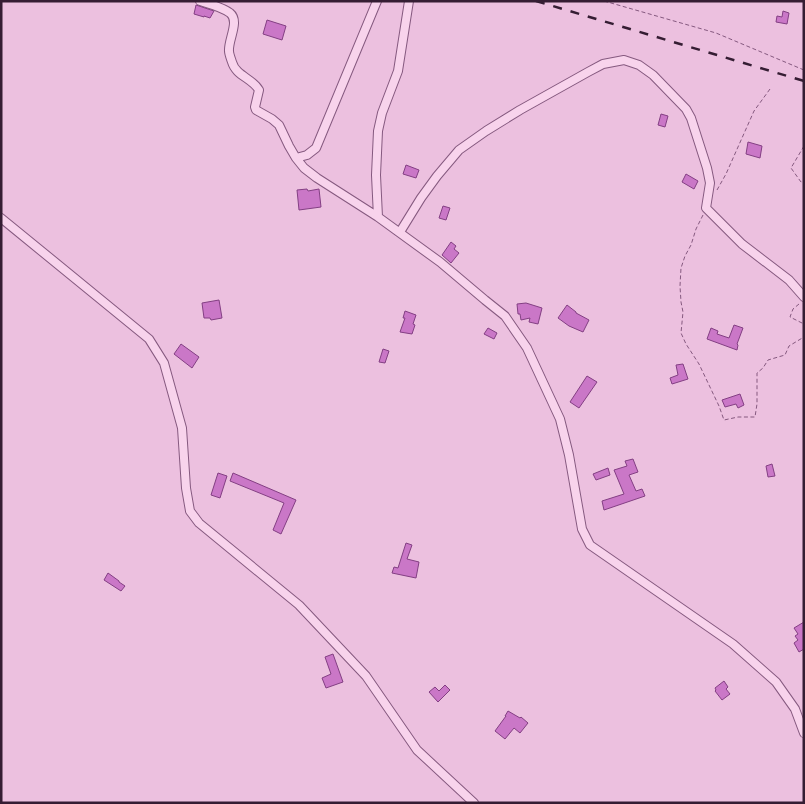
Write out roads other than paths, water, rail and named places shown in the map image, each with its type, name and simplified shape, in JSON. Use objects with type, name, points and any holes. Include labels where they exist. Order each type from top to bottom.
[{"type":"street","points":[[200,1],[225,11],[234,18],[229,50],[232,64],[239,74],[259,90],[256,110],[279,125],[289,146],[304,168],[400,232],[440,262],[505,316],[527,348],[560,419],[569,455],[582,529],[590,545],[733,644],[776,682],[795,709],[804,734]]},
{"type":"street","points":[[296,158],[307,155],[316,148],[377,1]]},
{"type":"street","points":[[378,217],[376,168],[378,132],[382,113],[398,70],[409,1]]},
{"type":"street","points":[[400,232],[421,198],[459,150],[520,110],[603,64],[624,60],[639,65],[654,75],[692,118],[710,183],[706,208],[742,244],[789,280],[804,297]]},
{"type":"street","points":[[1,218],[149,338],[164,363],[182,428],[186,488],[190,511],[199,523],[299,605],[366,676],[417,750],[474,803]]},
{"type":"railway","points":[[536,1],[804,81]]}]
